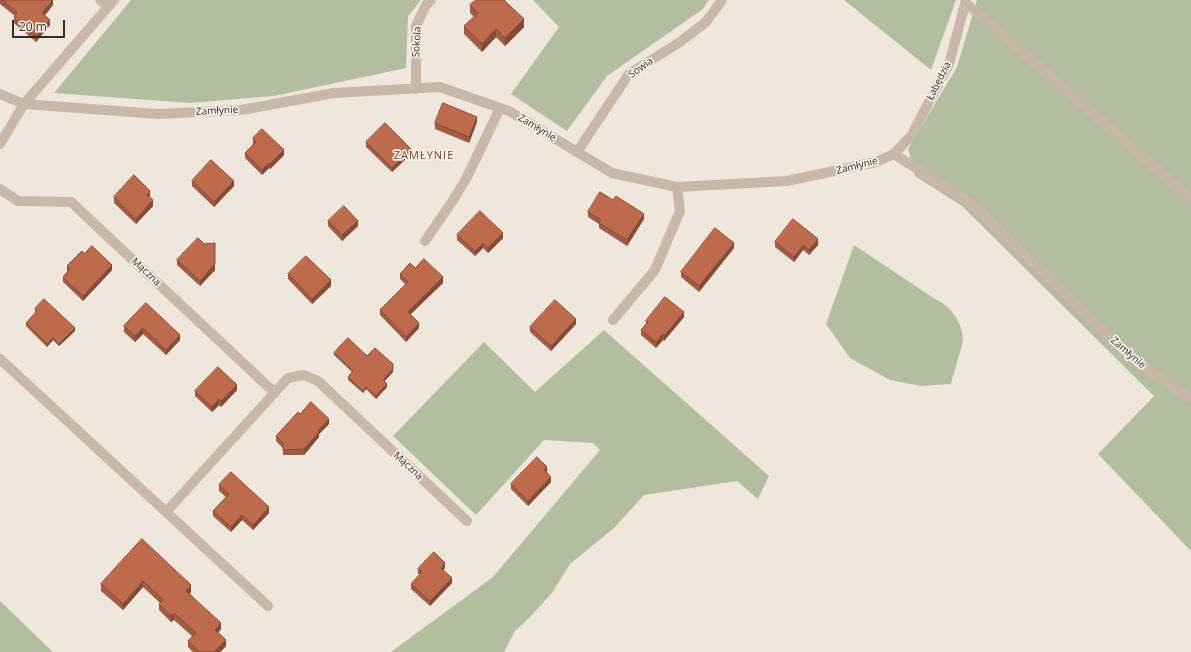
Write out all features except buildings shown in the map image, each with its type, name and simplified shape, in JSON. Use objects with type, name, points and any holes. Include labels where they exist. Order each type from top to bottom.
[{"type":"street","points":[[0,144],[24,104],[111,4],[100,0]]},
{"type":"street","name":"Sokola","points":[[416,89],[416,26],[426,5],[431,0]]},
{"type":"street","name":"Sowia","points":[[577,152],[629,74],[685,38],[706,22],[722,0]]},
{"type":"street","points":[[966,2],[1191,198]]},
{"type":"street","name":"Łabędzia","points":[[894,154],[911,136],[950,64],[966,2]]},
{"type":"street","name":"Zamłynie","points":[[0,94],[24,104],[158,114],[241,110],[334,93],[440,87],[509,111],[612,173],[677,187],[787,181],[876,162],[894,154],[973,205],[1132,359],[1191,399]]},
{"type":"street","points":[[425,241],[452,202],[467,176],[500,108]]},
{"type":"street","points":[[613,320],[655,270],[680,211],[677,187]]},
{"type":"street","name":"Mączna","points":[[0,189],[18,201],[71,202],[275,393]]},
{"type":"street","points":[[0,359],[268,606]]},
{"type":"street","name":"Mączna","points":[[166,512],[288,378],[304,375],[318,381],[466,521]]},
{"type":"green space","points":[[131,0],[421,0],[408,16],[406,68],[274,96],[190,103],[54,93]]},
{"type":"green space","points":[[533,0],[709,0],[703,9],[607,76],[567,131],[511,94],[559,27]]},
{"type":"green space","points":[[844,0],[956,0],[931,70]]},
{"type":"green space","points":[[977,0],[1191,0],[1191,551],[1098,454],[1154,396],[962,206],[915,176],[908,149],[957,67]]},
{"type":"green space","points":[[854,245],[940,301],[954,314],[960,326],[963,338],[951,384],[921,386],[890,380],[850,358],[826,324]]},
{"type":"green space","points":[[604,330],[769,476],[758,499],[737,481],[644,495],[614,528],[570,564],[552,593],[515,631],[504,652],[391,652],[493,577],[600,450],[593,443],[544,440],[476,515],[393,436],[484,342],[535,392]]},
{"type":"green space","points":[[0,601],[53,652],[0,652]]},
{"type":"district","name":"ZAMŁYNIE","points":[[424,156]]}]
